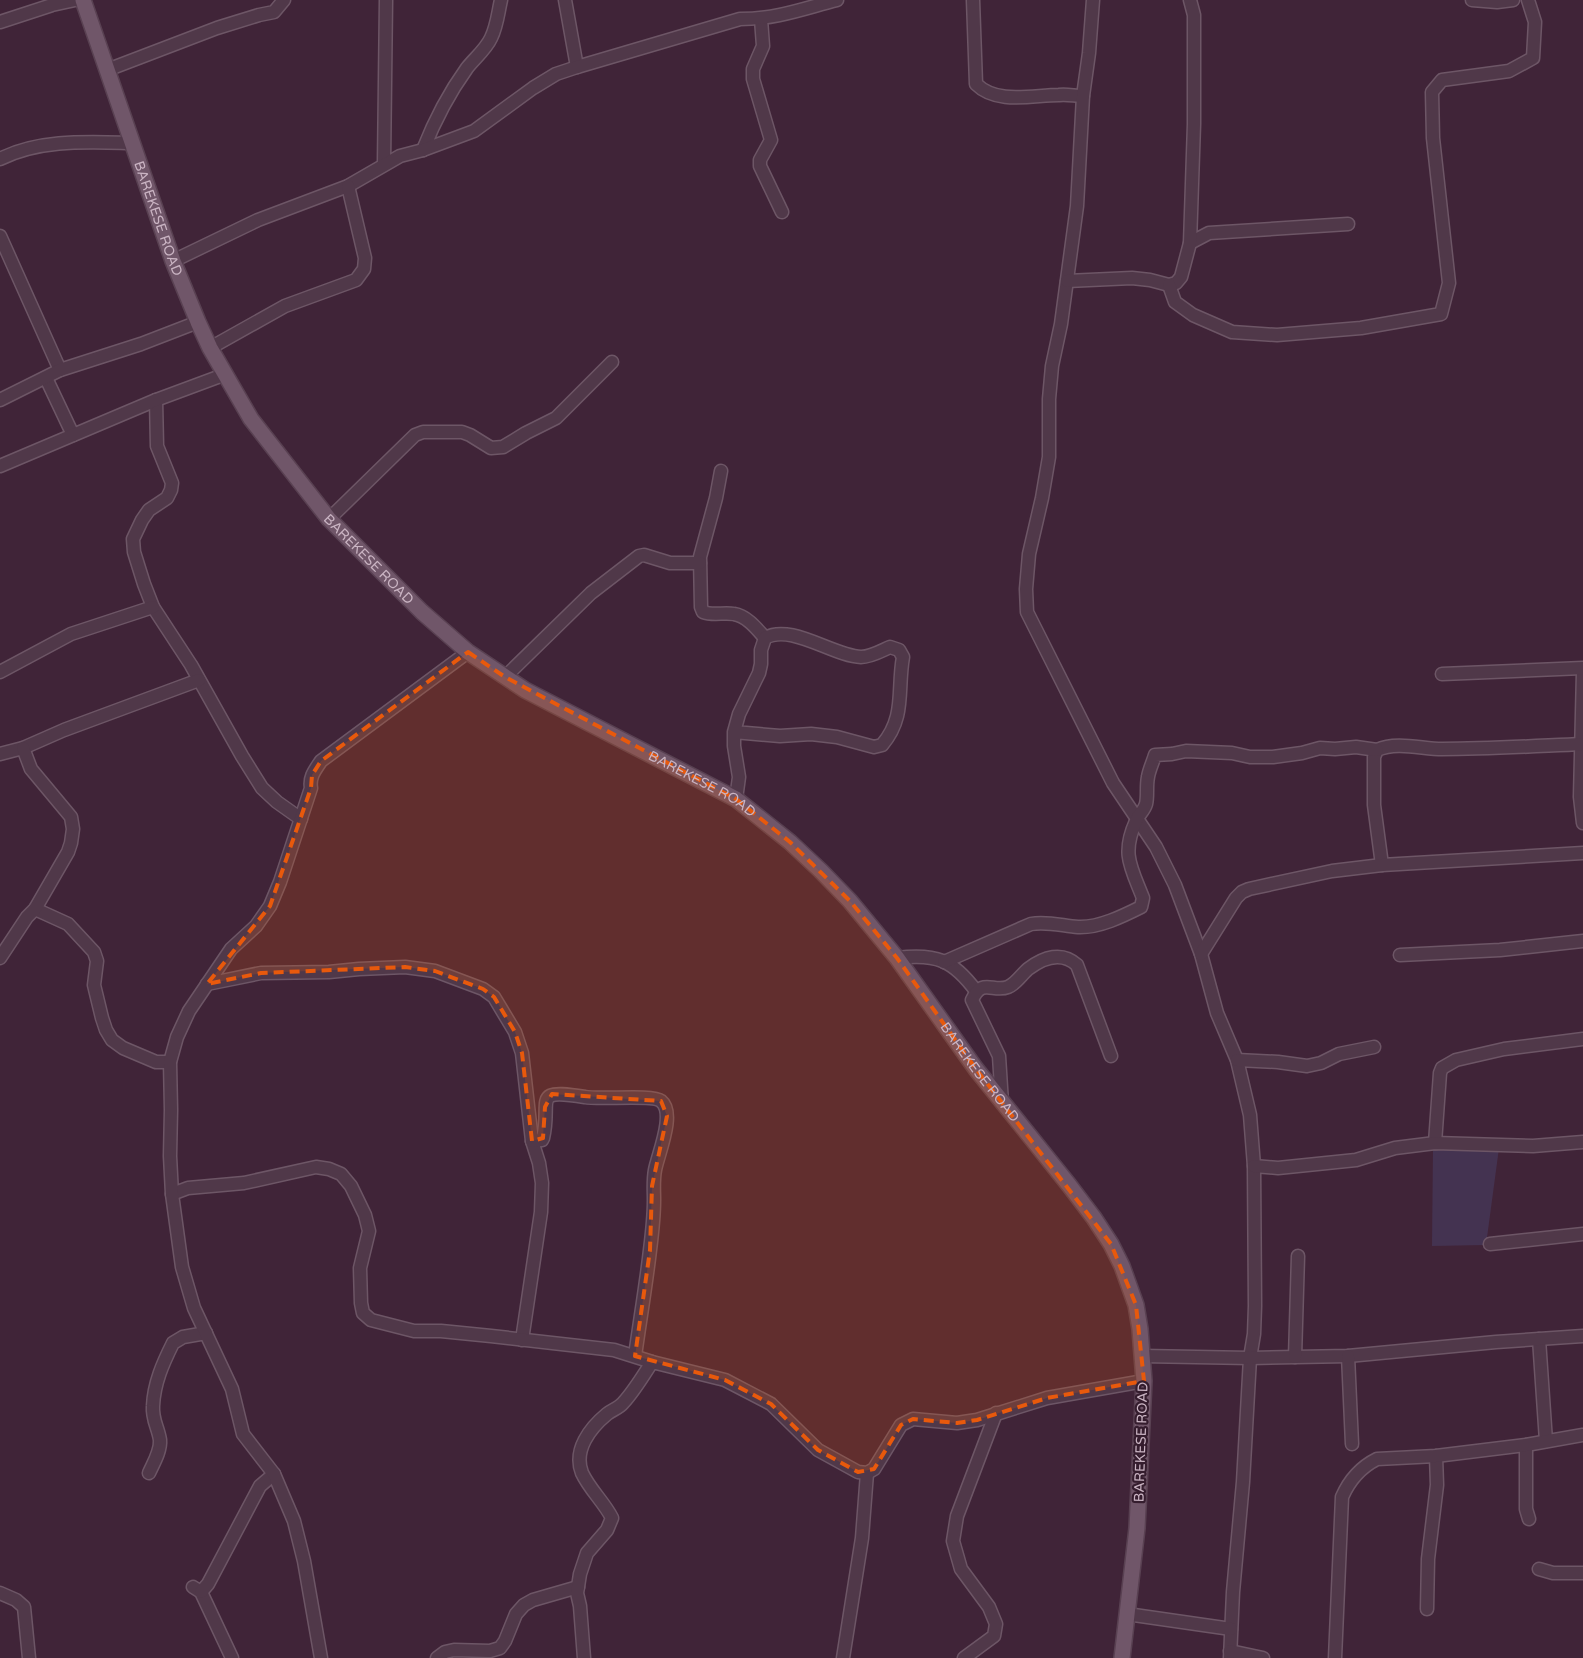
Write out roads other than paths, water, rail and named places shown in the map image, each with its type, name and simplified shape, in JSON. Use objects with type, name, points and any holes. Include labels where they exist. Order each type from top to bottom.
[{"type":"main road","name":"BAREKESE ROAD","points":[[83,0],[173,261],[210,348],[251,419],[329,519],[422,612],[468,652],[532,694],[736,800],[759,817],[822,871],[850,901],[897,958],[976,1069],[1079,1198],[1111,1244],[1122,1266],[1136,1305],[1144,1381],[1137,1528],[1122,1658]]},
{"type":"street","points":[[0,22],[52,4],[75,0]]},
{"type":"street","points":[[108,70],[217,28],[259,14],[274,12],[284,0]]},
{"type":"street","points":[[384,164],[386,0]]},
{"type":"street","points":[[423,150],[433,124],[466,70],[491,39],[496,25],[500,0]]},
{"type":"street","points":[[565,0],[577,67]]},
{"type":"street","points":[[173,261],[258,220],[348,186],[400,156],[423,150],[474,131],[533,88],[556,74],[740,19],[762,19],[785,15],[837,0]]},
{"type":"street","points":[[972,0],[976,84],[982,90],[995,95],[1015,97],[1083,96]]},
{"type":"street","points":[[1093,0],[1089,53],[1083,96],[1077,206],[1050,391],[1049,457],[1029,554],[1026,589],[1028,612],[1113,783],[1163,859],[1175,885],[1200,954],[1217,1013],[1237,1060],[1250,1116],[1254,1166],[1254,1334],[1250,1358],[1230,1655],[1263,1658]]},
{"type":"street","points":[[1067,281],[1132,278],[1169,285],[1176,283],[1181,277],[1190,243],[1194,124],[1194,15],[1190,0]]},
{"type":"street","points":[[1472,0],[1497,2],[1513,0]]},
{"type":"street","points":[[1169,285],[1175,302],[1193,314],[1232,332],[1277,335],[1361,328],[1441,314],[1449,282],[1433,138],[1432,92],[1442,80],[1509,71],[1533,58],[1535,22],[1528,0]]},
{"type":"street","points":[[762,19],[763,46],[753,69],[753,79],[771,140],[760,160],[760,166],[782,212]]},
{"type":"street","points":[[0,159],[28,148],[47,145],[88,142],[131,143]]},
{"type":"street","points":[[210,348],[286,306],[356,280],[364,269],[366,258],[348,186]]},
{"type":"street","points":[[1190,221],[1208,232]]},
{"type":"street","points":[[1190,243],[1208,232],[1348,224]]},
{"type":"street","points":[[0,236],[4,256],[60,370]]},
{"type":"street","points":[[0,400],[60,370],[141,344],[198,322]]},
{"type":"street","points":[[329,519],[415,435],[423,432],[462,432],[491,448],[503,447],[556,418],[612,362]]},
{"type":"street","points":[[0,466],[156,400],[226,374]]},
{"type":"street","points":[[46,378],[73,435]]},
{"type":"street","points":[[156,400],[157,446],[172,483],[171,490],[167,498],[149,510],[133,539],[134,552],[153,607],[199,680],[262,788],[277,802],[301,819]]},
{"type":"street","points":[[721,471],[716,498],[703,543],[700,563],[701,607],[703,612],[740,616],[765,638]]},
{"type":"street","points":[[505,677],[591,593],[639,556],[644,555],[670,563],[700,563]]},
{"type":"street","points":[[0,672],[71,634],[153,607]]},
{"type":"street","points":[[734,732],[780,736],[811,734],[837,736],[874,747],[882,745],[887,739],[899,711],[900,674],[903,658],[899,650],[890,647],[869,656],[860,657],[845,654],[788,635],[772,634],[765,638],[761,650],[762,664],[739,714],[734,732],[734,746],[739,778],[736,800]]},
{"type":"street","points":[[321,1658],[304,1561],[294,1521],[274,1474],[243,1434],[232,1389],[194,1308],[182,1267],[172,1194],[170,1062],[177,1037],[189,1011],[231,949],[256,926],[270,906],[312,788],[310,781],[312,775],[321,761],[468,652]]},
{"type":"street","points":[[1442,674],[1583,668]]},
{"type":"street","points":[[1583,672],[1580,797],[1583,823]]},
{"type":"street","points":[[0,754],[22,748],[64,730],[199,680]]},
{"type":"street","points":[[944,962],[1031,924],[1040,923],[1081,928],[1104,923],[1141,906],[1143,898],[1129,865],[1128,849],[1137,818],[1146,803],[1147,778],[1155,755],[1203,751],[1232,753],[1250,757],[1273,757],[1320,748],[1356,747],[1377,750],[1398,746],[1440,749],[1582,744]]},
{"type":"street","points":[[0,958],[27,917],[35,909],[68,852],[73,829],[71,817],[31,769],[22,748]]},
{"type":"street","points":[[1377,750],[1374,757],[1374,805],[1382,865]]},
{"type":"street","points":[[1200,954],[1236,898],[1242,892],[1249,889],[1332,871],[1382,865],[1583,853]]},
{"type":"street","points":[[35,909],[68,924],[94,952],[97,961],[94,984],[104,1024],[112,1040],[123,1048],[156,1062],[170,1062]]},
{"type":"street","points":[[1400,956],[1500,950],[1583,942]]},
{"type":"street","points":[[897,958],[916,956],[934,958],[953,965],[976,992]]},
{"type":"street","points":[[1002,1102],[999,1056],[972,1000],[976,992],[981,988],[1010,987],[1029,969],[1045,960],[1062,956],[1070,958],[1077,965],[1111,1056]]},
{"type":"street","points":[[207,984],[261,973],[329,972],[405,967],[435,971],[483,989],[494,998],[515,1032],[522,1053],[532,1142],[539,1164],[542,1183],[540,1212],[522,1340]]},
{"type":"street","points":[[1435,1143],[1440,1073],[1447,1064],[1456,1060],[1504,1049],[1583,1039]]},
{"type":"street","points":[[1237,1060],[1308,1066],[1321,1063],[1338,1054],[1374,1047]]},
{"type":"street","points":[[532,1142],[542,1140],[543,1138],[545,1107],[547,1099],[552,1094],[560,1093],[596,1099],[652,1097],[661,1101],[665,1108],[667,1116],[665,1135],[652,1186],[654,1200],[650,1250],[636,1356]]},
{"type":"street","points":[[1254,1166],[1278,1168],[1356,1160],[1395,1148],[1435,1143],[1533,1146],[1583,1142]]},
{"type":"street","points":[[172,1194],[188,1188],[244,1182],[316,1167],[329,1169],[341,1174],[351,1186],[365,1214],[369,1231],[360,1268],[360,1302],[363,1313],[371,1320],[414,1331],[441,1331],[614,1350],[652,1362],[725,1380],[771,1404],[818,1450],[858,1472],[867,1472],[874,1469],[901,1424],[912,1419],[957,1423],[977,1420],[1047,1398],[1144,1381]]},
{"type":"street","points":[[1490,1244],[1583,1234]]},
{"type":"street","points":[[1295,1357],[1298,1256]]},
{"type":"street","points":[[149,1473],[156,1458],[160,1440],[153,1419],[153,1405],[158,1377],[173,1343],[177,1339],[206,1333]]},
{"type":"street","points":[[1142,1356],[1250,1358],[1348,1356],[1583,1336]]},
{"type":"street","points":[[1539,1339],[1546,1441]]},
{"type":"street","points":[[1348,1356],[1352,1444]]},
{"type":"street","points":[[584,1658],[580,1606],[577,1593],[580,1574],[587,1553],[607,1530],[612,1518],[582,1473],[579,1457],[582,1445],[589,1432],[607,1414],[621,1405],[652,1362]]},
{"type":"street","points":[[964,1658],[994,1636],[996,1624],[989,1607],[961,1569],[953,1541],[957,1516],[996,1413]]},
{"type":"street","points":[[1335,1658],[1342,1497],[1347,1486],[1362,1469],[1377,1459],[1436,1456],[1526,1445],[1583,1435]]},
{"type":"street","points":[[1526,1445],[1526,1509],[1529,1519]]},
{"type":"street","points":[[1427,1609],[1428,1559],[1437,1485],[1436,1456]]},
{"type":"street","points":[[843,1658],[862,1538],[867,1472]]},
{"type":"street","points":[[232,1658],[197,1590],[208,1584],[260,1486],[274,1474]]},
{"type":"street","points":[[1539,1568],[1553,1573],[1583,1573]]},
{"type":"street","points":[[437,1658],[445,1652],[454,1650],[480,1651],[500,1648],[505,1641],[516,1614],[524,1605],[533,1600],[578,1587]]},
{"type":"street","points":[[0,1592],[16,1600],[24,1607],[29,1658]]},
{"type":"street","points":[[1127,1614],[1231,1629]]}]
